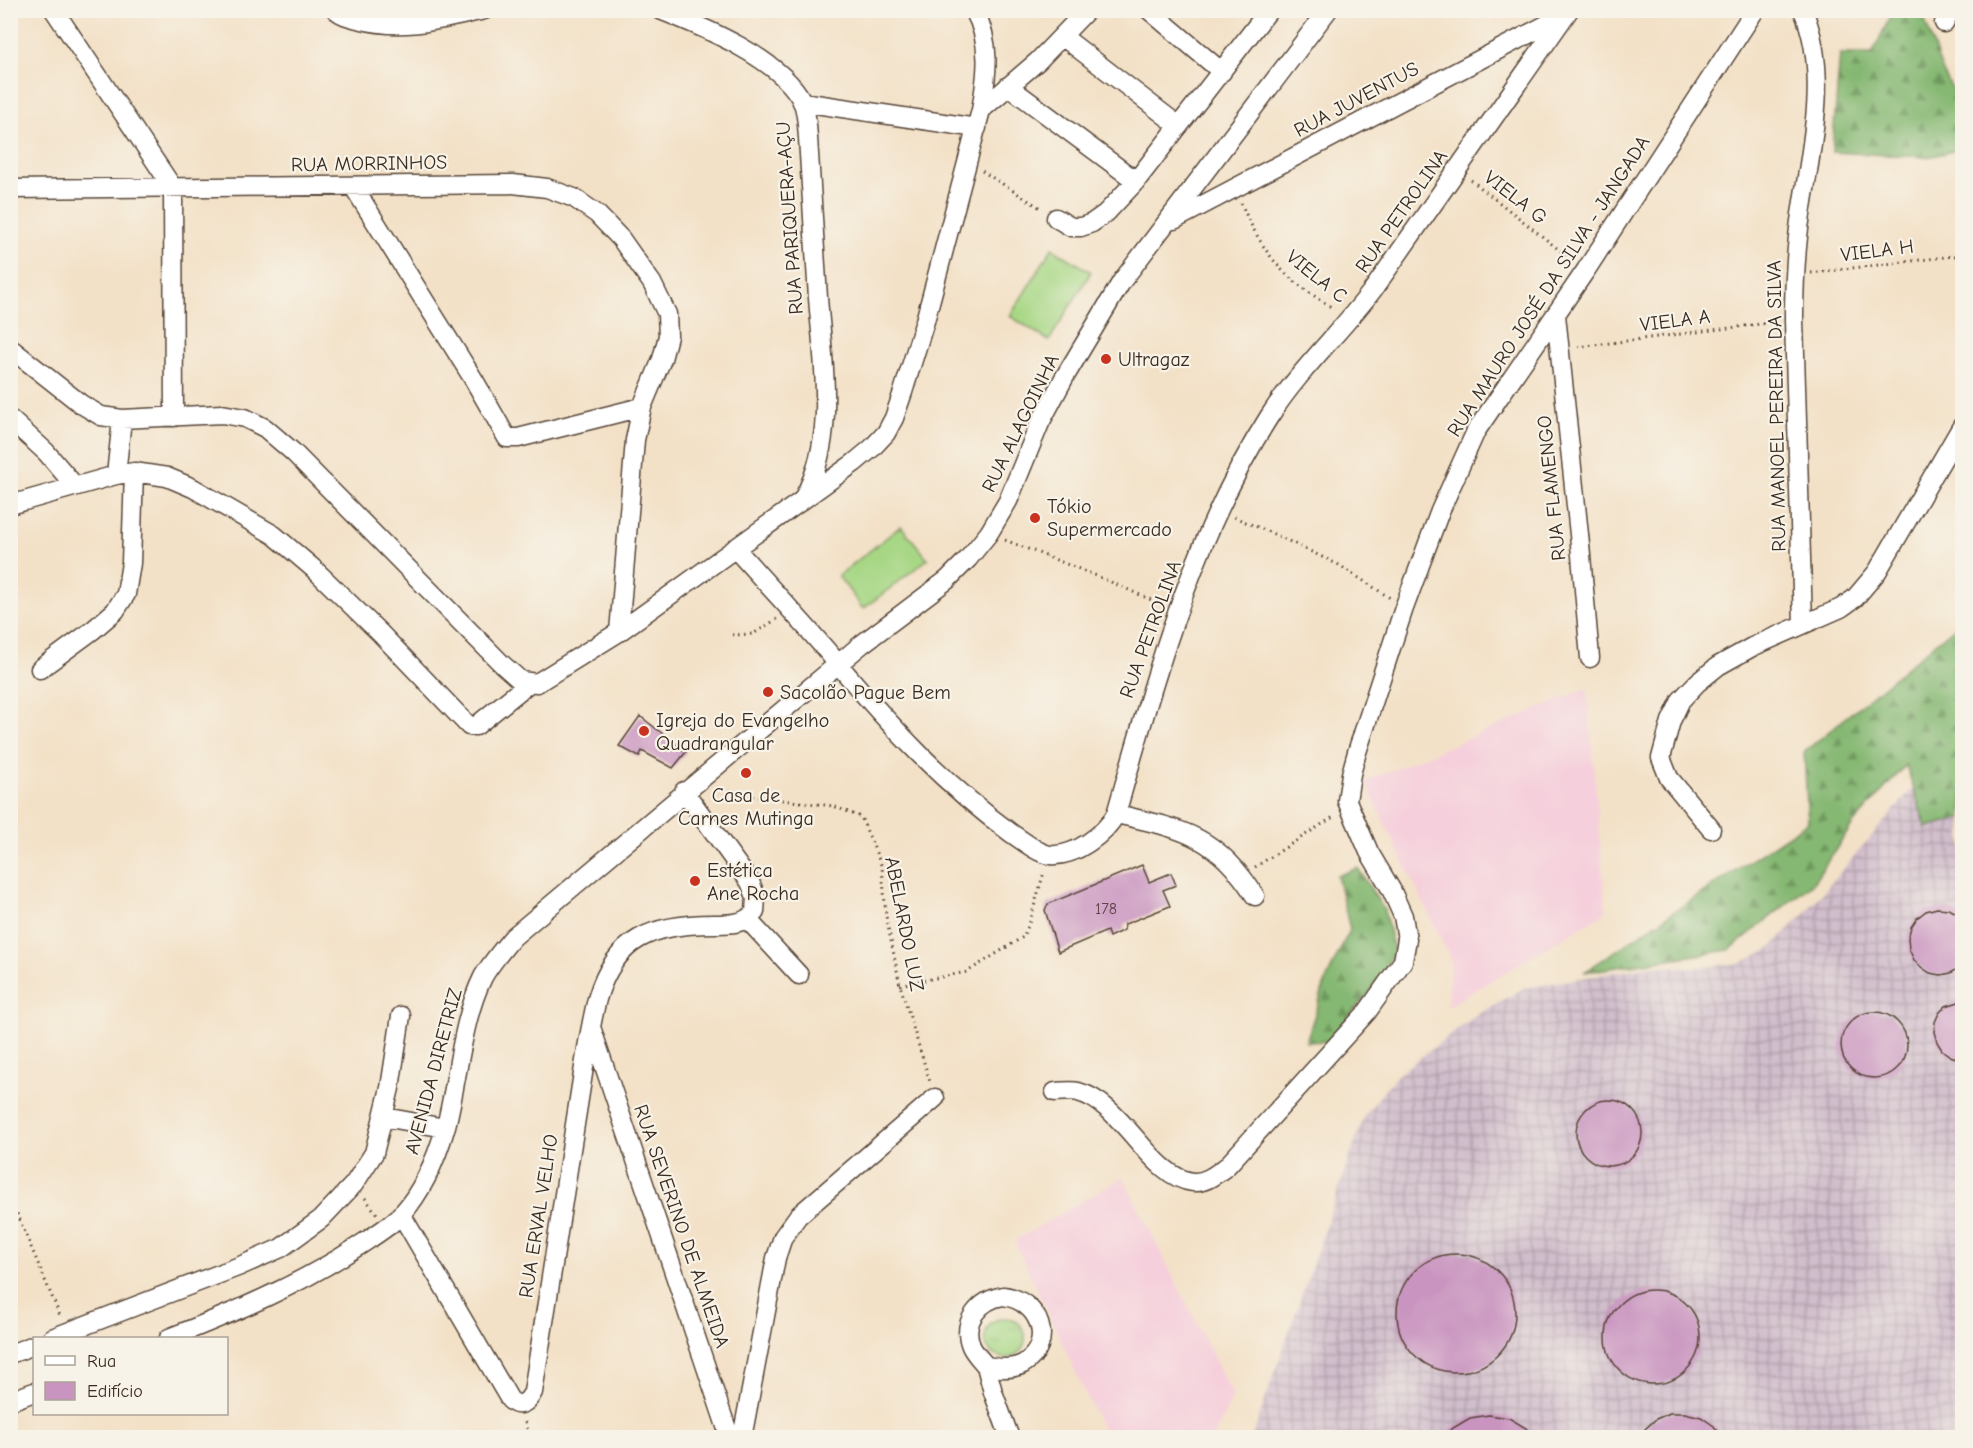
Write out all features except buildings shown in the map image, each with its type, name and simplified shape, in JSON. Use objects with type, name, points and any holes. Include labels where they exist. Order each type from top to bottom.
[{"type":"street","points":[[54,10],[173,188],[174,417]]},
{"type":"street","points":[[336,10],[341,14],[374,23],[405,26],[484,10]]},
{"type":"street","name":"RUA PARIQUERA-AÇU","points":[[660,10],[736,44],[779,72],[802,102],[808,137],[824,389],[824,437],[811,483],[802,499]]},
{"type":"street","points":[[10,348],[81,405],[101,416],[122,419],[222,414],[245,418],[265,428],[293,452],[502,665],[521,681],[529,683],[544,680],[619,632],[872,448],[886,433],[894,418],[925,321],[979,119],[987,76],[987,52],[981,22],[974,10]]},
{"type":"street","points":[[979,119],[1008,86],[1038,61],[1087,10]]},
{"type":"street","points":[[1149,10],[1222,72]]},
{"type":"street","points":[[1056,218],[1071,227],[1081,227],[1092,223],[1106,213],[1136,181],[1269,10]]},
{"type":"street","name":"RUA ALAGOINHA","points":[[689,787],[861,644],[947,580],[968,559],[1008,501],[1040,423],[1122,281],[1168,224],[1328,10]]},
{"type":"street","name":"RUA MAURO JOSÉ DA SILVA - JANGADA","points":[[1055,1092],[1077,1091],[1101,1102],[1158,1162],[1179,1178],[1195,1182],[1210,1178],[1226,1167],[1367,1012],[1403,961],[1407,939],[1403,916],[1391,889],[1369,852],[1347,801],[1351,774],[1404,608],[1440,511],[1476,431],[1586,270],[1755,10]]},
{"type":"street","name":"RUA MANOEL PEREIRA DA SILVA","points":[[1803,10],[1811,29],[1816,56],[1817,90],[1795,276],[1794,320],[1803,624]]},
{"type":"street","name":"RUA JUVENTUS","points":[[1168,224],[1567,13]]},
{"type":"street","name":"RUA PETROLINA","points":[[1049,855],[1067,852],[1091,843],[1111,824],[1116,814],[1144,711],[1178,612],[1219,510],[1270,415],[1350,321],[1567,13]]},
{"type":"street","points":[[1062,36],[1179,126]]},
{"type":"street","points":[[1008,86],[1136,181]]},
{"type":"street","points":[[802,102],[979,119]]},
{"type":"street","name":"RUA MORRINHOS","points":[[10,189],[513,184],[547,188],[574,198],[597,214],[621,238],[652,283],[667,314],[668,336],[662,359],[642,407]]},
{"type":"street","points":[[353,186],[474,380],[507,438],[518,438],[642,407],[636,440],[619,632]]},
{"type":"street","name":"RUA FLAMENGO","points":[[1556,315],[1590,658]]},
{"type":"street","points":[[10,419],[46,452],[75,486]]},
{"type":"street","points":[[116,475],[122,419]]},
{"type":"street","points":[[1711,829],[1669,778],[1661,758],[1671,721],[1681,700],[1718,666],[1752,647],[1840,608],[1855,598],[1867,586],[1903,530],[1962,426]]},
{"type":"street","points":[[10,505],[116,475],[134,472],[167,477],[193,488],[274,535],[314,569],[380,633],[469,726],[476,726],[529,683]]},
{"type":"street","points":[[40,669],[115,611],[126,594],[131,563],[134,472]]},
{"type":"street","points":[[735,548],[908,743],[958,792],[1024,843],[1049,855]]},
{"type":"street","points":[[689,787],[750,882],[756,897],[755,912],[748,920],[799,975]]},
{"type":"street","name":"AVENIDA DIRETRIZ","points":[[171,1337],[221,1317],[342,1257],[387,1227],[401,1214],[419,1189],[436,1156],[457,1080],[469,1014],[484,976],[513,937],[689,787]]},
{"type":"street","points":[[1116,814],[1175,828],[1201,839],[1223,855],[1242,875],[1255,896]]},
{"type":"street","name":"RUA ERVAL VELHO","points":[[401,1214],[510,1400],[520,1405],[528,1400],[533,1392],[591,1029],[597,998],[609,968],[623,951],[642,935],[663,927],[686,924],[735,924],[748,920]]},
{"type":"street","name":"AVENIDA DIRETRIZ","points":[[60,1336],[281,1248],[321,1219],[354,1184],[374,1153],[384,1117],[400,1016]]},
{"type":"street","name":"RUA SEVERINO DE ALMEIDA","points":[[591,1029],[730,1437]]},
{"type":"street","points":[[742,1437],[776,1258],[783,1236],[798,1216],[935,1098]]},
{"type":"street","points":[[384,1117],[445,1128]]},
{"type":"street","points":[[986,1366],[1012,1368],[1023,1364],[1038,1346],[1039,1322],[1034,1311],[1015,1297],[992,1298],[981,1304],[969,1324],[972,1347],[986,1366],[1010,1437]]},
{"type":"street","points":[[10,1354],[33,1345]]},
{"type":"street","points":[[10,1401],[33,1392]]},
{"type":"path","points":[[968,164],[988,174],[1056,218]]},
{"type":"path","name":"VIELA G","points":[[1457,169],[1586,270]]},
{"type":"path","name":"VIELA C","points":[[1235,188],[1258,237],[1273,261],[1289,277],[1350,321]]},
{"type":"path","name":"VIELA H","points":[[1795,276],[1962,255]]},
{"type":"path","name":"VIELA A","points":[[1560,349],[1794,320]]},
{"type":"path","points":[[1219,510],[1276,534],[1339,565],[1404,608]]},
{"type":"path","points":[[988,533],[1097,576],[1178,612]]},
{"type":"path","points":[[732,635],[753,634],[792,612]]},
{"type":"path","name":"ABELARDO LUZ","points":[[689,787],[833,806],[861,817],[882,867],[886,916],[900,985],[935,1098]]},
{"type":"path","points":[[1242,875],[1350,807]]},
{"type":"path","points":[[900,985],[967,972],[1023,937],[1049,855]]},
{"type":"path","points":[[354,1184],[387,1227]]},
{"type":"path","points":[[10,1197],[60,1336]]},
{"type":"shaded area","points":[[1587,688],[1606,912],[1447,1007],[1451,960],[1365,782]]},
{"type":"shaded area","points":[[1962,732],[1962,1437],[1252,1438],[1364,1116],[1396,1076],[1477,1015],[1524,988],[1651,966],[1696,968],[1740,963],[1768,950],[1805,913]]},
{"type":"shaded area","points":[[1123,1177],[1233,1396],[1214,1437],[1106,1437],[1014,1241]]},
{"type":"green space","points":[[1893,11],[1923,15],[1942,70],[1959,102],[1962,102],[1962,149],[1929,157],[1832,152],[1840,54],[1872,54]]},
{"type":"green space","points":[[1052,248],[1091,272],[1049,341],[1010,316]]},
{"type":"green space","points":[[901,526],[928,559],[863,609],[838,576]]},
{"type":"green space","points":[[1962,621],[1962,818],[1926,827],[1906,765],[1853,824],[1813,883],[1729,950],[1584,972],[1808,822],[1804,752]]},
{"type":"green space","points":[[1358,868],[1384,910],[1394,951],[1378,982],[1328,1041],[1306,1042],[1326,980],[1350,929],[1337,876]]},
{"type":"green space","points":[[1005,1318],[1013,1319],[1019,1324],[1024,1330],[1024,1346],[1019,1352],[1013,1357],[1005,1358],[997,1357],[991,1352],[986,1346],[985,1338],[986,1330],[991,1324],[997,1319]]},
{"type":"place","name":"Ultragaz","points":[[1106,359]]},
{"type":"place","name":"Tókio Supermercado","points":[[1035,518]]},
{"type":"place","name":"Sacolão Pague Bem","points":[[768,692]]},
{"type":"place","name":"Igreja do Evangelho Quadrangular","points":[[644,731]]},
{"type":"place","name":"Casa de Carnes Mutinga","points":[[746,773]]},
{"type":"place","name":"Estética Ane Rocha","points":[[695,881]]}]
